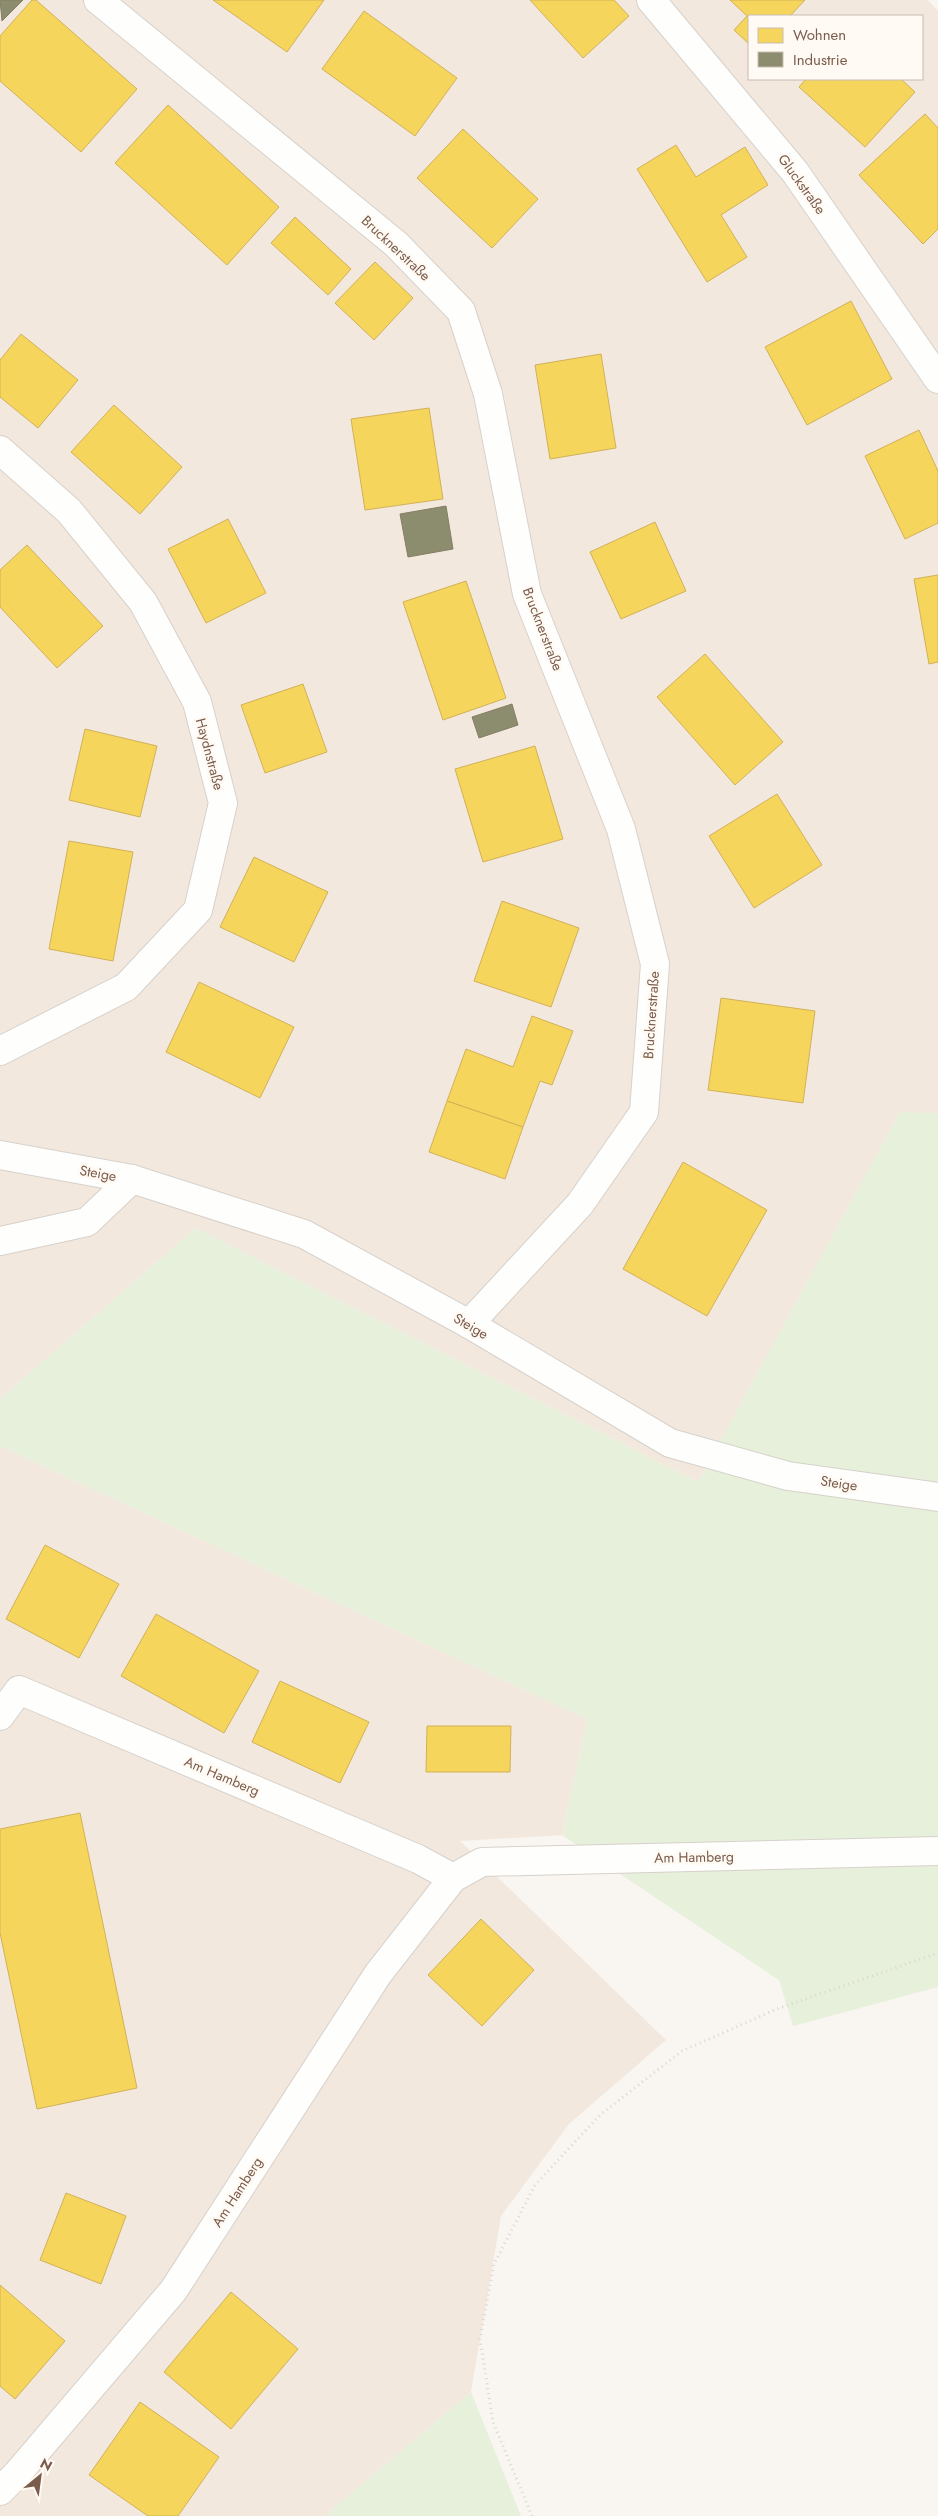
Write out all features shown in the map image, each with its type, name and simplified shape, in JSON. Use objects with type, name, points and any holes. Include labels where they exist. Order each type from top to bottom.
[{"type":"street","name":"Brucknerstraße","points":[[98,0],[396,244],[461,311],[488,394],[527,594],[621,829],[655,964],[644,1112],[580,1204],[469,1324]]},
{"type":"street","name":"Gluckstraße","points":[[651,0],[795,172],[938,379]]},
{"type":"street","name":"Haydnstraße","points":[[0,450],[69,511],[144,602],[197,702],[223,804],[198,910],[126,986],[0,1051]]},
{"type":"street","name":"Steige","points":[[0,1155],[132,1179],[304,1234],[469,1324],[670,1442],[788,1476],[938,1497]]},
{"type":"street","points":[[0,1241],[87,1222],[132,1179]]},
{"type":"street","name":"Am Hamberg","points":[[0,1716],[19,1690],[418,1859],[453,1878]]},
{"type":"street","name":"Am Hamberg","points":[[0,2491],[17,2474],[173,2291],[378,1974],[453,1878],[482,1862],[938,1851]]},
{"type":"path","points":[[532,2516],[493,2422],[480,2339],[494,2264],[535,2185],[600,2115],[682,2051],[777,2010],[938,1953]]},
{"type":"shaded area","points":[[0,0],[928,0],[938,11],[938,1113],[900,1113],[698,1482],[196,1228],[0,1399]]},
{"type":"shaded area","points":[[0,1446],[587,1719],[562,1835],[460,1841],[666,2040],[569,2124],[501,2216],[471,2392],[325,2516],[0,2516]]},
{"type":"green space","points":[[900,1112],[938,1113],[938,1987],[793,2026],[779,1980],[562,1835],[587,1719],[0,1446],[0,1399],[196,1228],[698,1482]]},
{"type":"green space","points":[[471,2392],[521,2516],[325,2516]]},
{"type":"building: Wohnen","points":[[32,0],[36,0],[137,89],[81,152],[0,81],[0,36]]},
{"type":"building: Wohnen","points":[[213,0],[324,0],[287,52]]},
{"type":"building: Wohnen","points":[[530,0],[614,0],[629,16],[583,58]]},
{"type":"building: Wohnen","points":[[730,0],[805,0],[791,15],[748,15],[748,43],[734,30],[747,16]]},
{"type":"building: Wohnen","points":[[364,11],[457,78],[415,136],[322,69]]},
{"type":"building: Wohnen","points":[[805,80],[902,80],[915,92],[865,147],[799,87]]},
{"type":"building: Wohnen","points":[[168,105],[279,207],[227,265],[115,163]]},
{"type":"building: Wohnen","points":[[925,114],[938,128],[938,229],[923,244],[859,175]]},
{"type":"building: Wohnen","points":[[463,129],[538,199],[492,248],[417,178]]},
{"type":"building: Wohnen","points":[[676,145],[696,177],[745,147],[768,185],[721,215],[747,257],[707,282],[637,169]]},
{"type":"building: Wohnen","points":[[295,217],[351,269],[328,295],[271,243]]},
{"type":"building: Wohnen","points":[[375,262],[413,298],[374,340],[335,303]]},
{"type":"building: Wohnen","points":[[851,301],[892,379],[807,425],[765,347]]},
{"type":"building: Wohnen","points":[[21,334],[78,380],[38,428],[0,397],[0,360]]},
{"type":"building: Wohnen","points":[[601,354],[616,448],[550,459],[535,365]]},
{"type":"building: Wohnen","points":[[114,405],[182,467],[140,514],[71,452]]},
{"type":"building: Wohnen","points":[[429,408],[443,499],[365,510],[351,419]]},
{"type":"building: Wohnen","points":[[919,430],[938,471],[938,523],[905,539],[865,456]]},
{"type":"building: Wohnen","points":[[228,519],[266,593],[206,623],[168,549]]},
{"type":"building: Wohnen","points":[[655,522],[686,591],[621,619],[590,552]]},
{"type":"building: Wohnen","points":[[27,545],[103,626],[57,668],[0,607],[0,570]]},
{"type":"building: Wohnen","points":[[938,575],[938,662],[929,664],[914,579]]},
{"type":"building: Wohnen","points":[[466,581],[506,698],[443,720],[403,602]]},
{"type":"building: Wohnen","points":[[705,654],[783,742],[735,785],[657,697]]},
{"type":"building: Wohnen","points":[[303,684],[327,752],[265,773],[241,705]]},
{"type":"building: Wohnen","points":[[85,729],[157,746],[140,817],[69,800]]},
{"type":"building: Wohnen","points":[[535,746],[563,839],[483,862],[455,769]]},
{"type":"building: Wohnen","points":[[777,794],[822,865],[754,908],[709,836]]},
{"type":"building: Wohnen","points":[[69,841],[133,852],[113,961],[49,949]]},
{"type":"building: Wohnen","points":[[254,857],[328,892],[294,962],[220,927]]},
{"type":"building: Wohnen","points":[[502,901],[579,928],[551,1007],[474,981]]},
{"type":"building: Wohnen","points":[[199,982],[294,1027],[260,1098],[166,1052]]},
{"type":"building: Wohnen","points":[[721,998],[815,1011],[803,1103],[708,1090]]},
{"type":"building: Wohnen","points":[[532,1016],[573,1031],[552,1085],[540,1081],[523,1127],[447,1101],[466,1049],[513,1067]]},
{"type":"building: Wohnen","points":[[447,1101],[523,1127],[505,1179],[429,1152]]},
{"type":"building: Wohnen","points":[[683,1162],[767,1210],[707,1316],[623,1269]]},
{"type":"building: Wohnen","points":[[45,1545],[119,1584],[79,1658],[6,1619]]},
{"type":"building: Wohnen","points":[[156,1614],[259,1671],[224,1733],[121,1676]]},
{"type":"building: Wohnen","points":[[280,1681],[369,1722],[340,1783],[252,1742]]},
{"type":"building: Wohnen","points":[[427,1726],[511,1726],[510,1772],[426,1772]]},
{"type":"building: Wohnen","points":[[80,1813],[137,2088],[37,2109],[0,1933],[0,1829]]},
{"type":"building: Wohnen","points":[[481,1919],[534,1970],[482,2026],[428,1975]]},
{"type":"building: Wohnen","points":[[66,2193],[126,2216],[101,2284],[40,2260]]},
{"type":"building: Wohnen","points":[[0,2285],[65,2341],[15,2399],[0,2386]]},
{"type":"building: Wohnen","points":[[231,2292],[298,2349],[231,2429],[164,2372]]},
{"type":"building: Wohnen","points":[[140,2402],[219,2457],[178,2516],[148,2516],[89,2475]]},
{"type":"building: Industrie","points":[[0,0],[23,0],[2,21]]},
{"type":"building: Industrie","points":[[446,506],[453,549],[408,557],[400,514]]},
{"type":"building: Industrie","points":[[512,704],[518,725],[479,738],[472,717]]}]
